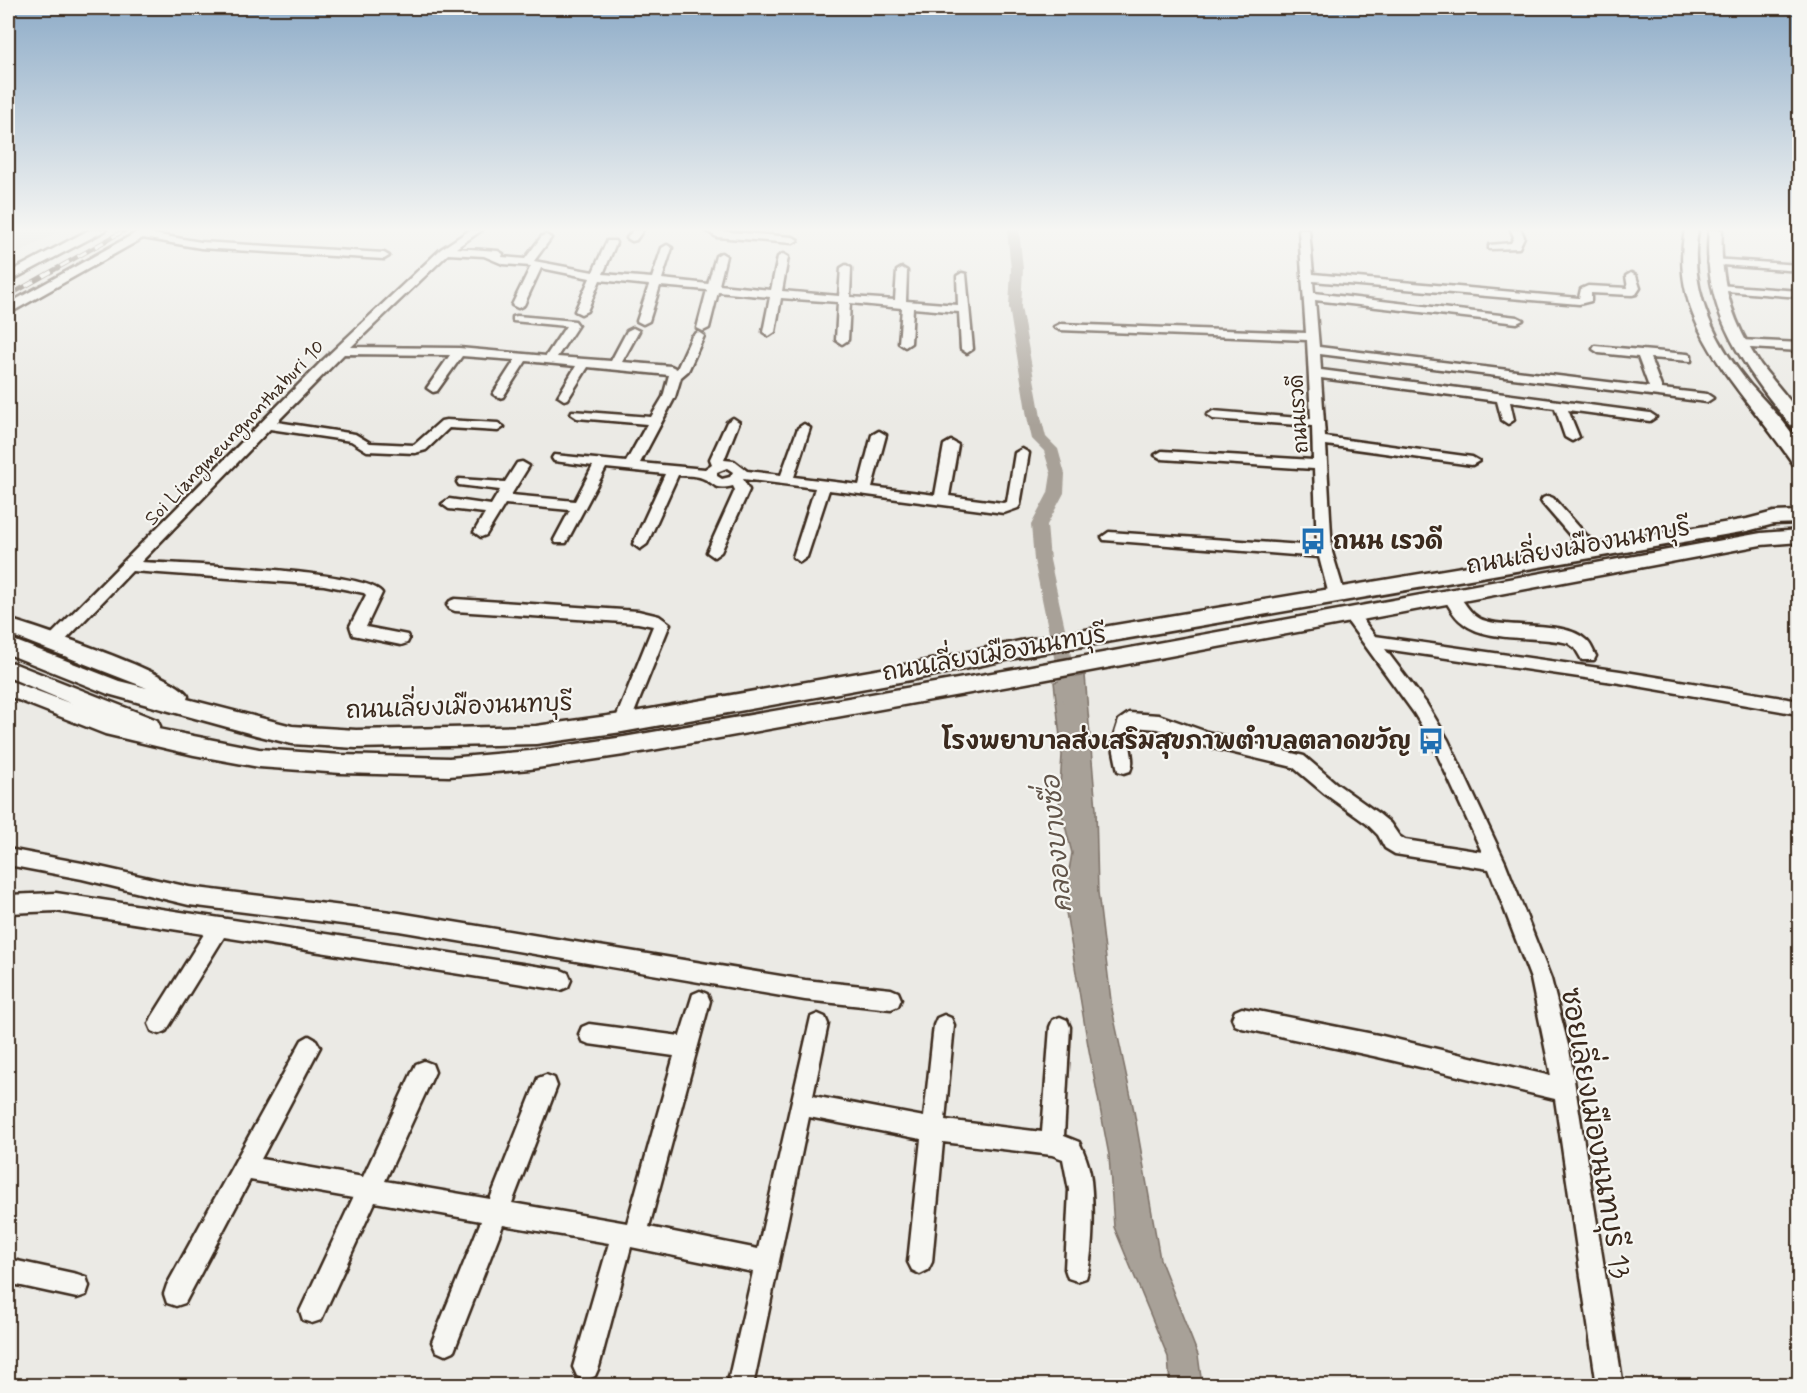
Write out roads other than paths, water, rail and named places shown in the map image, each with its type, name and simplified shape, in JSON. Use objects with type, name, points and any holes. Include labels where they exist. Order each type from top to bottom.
[{"type":"main road","points":[[8,310],[34,295]]},
{"type":"main road","points":[[1694,295],[1700,315],[1717,349],[1800,461]]},
{"type":"main road","points":[[1707,295],[1716,320],[1755,385],[1800,441]]},
{"type":"main road","points":[[1720,295],[1740,344],[1765,383],[1797,419]]},
{"type":"main road","name":"ถนนเลี่ยงเมืองนนทบุรี","points":[[1774,518],[1800,500]]},
{"type":"main road","name":"ถนนเลี่ยงเมืองนนทบุรี","points":[[211,714],[292,735],[356,739],[536,735],[622,723],[916,671],[1020,649],[1747,525],[1774,518],[1800,517]]},
{"type":"main road","name":"ถนนเลี่ยงเมืองนนทบุรี","points":[[194,746],[259,758],[341,764],[449,767],[530,760],[635,744],[1026,675],[1761,539],[1800,536]]},
{"type":"main road","points":[[8,626],[144,677],[211,714]]},
{"type":"main road","points":[[8,646],[115,688],[211,714]]},
{"type":"main road","points":[[8,669],[102,705],[194,746]]},
{"type":"main road","points":[[9,691],[105,725],[194,746]]},
{"type":"street","name":"Soi Liangmeungnonthaburi 10","points":[[52,644],[266,424],[399,295]]},
{"type":"street","points":[[518,305],[520,295]]},
{"type":"street","points":[[581,311],[587,295]]},
{"type":"street","points":[[643,321],[652,295]]},
{"type":"street","points":[[634,466],[633,461],[669,397],[675,375],[682,371],[701,332],[711,295]]},
{"type":"street","points":[[769,332],[776,295]]},
{"type":"street","points":[[787,295],[963,309]]},
{"type":"street","points":[[842,340],[843,295]]},
{"type":"street","points":[[903,295],[905,343]]},
{"type":"street","points":[[963,295],[968,349]]},
{"type":"street","points":[[1365,295],[1366,303]]},
{"type":"street","points":[[1515,295],[1582,301],[1588,298],[1587,295]]},
{"type":"street","points":[[1310,296],[1517,320]]},
{"type":"street","name":"ถนนเรวดี","points":[[1310,296],[1325,552],[1336,595]]},
{"type":"street","points":[[517,319],[571,323],[572,325],[550,359]]},
{"type":"street","points":[[1060,327],[1313,344],[1707,398]]},
{"type":"street","points":[[614,366],[633,331]]},
{"type":"street","points":[[1740,344],[1800,347]]},
{"type":"street","points":[[1599,349],[1686,358]]},
{"type":"street","points":[[341,350],[459,352],[671,370],[675,375]]},
{"type":"street","points":[[433,388],[459,352]]},
{"type":"street","points":[[1642,354],[1657,392]]},
{"type":"street","points":[[499,394],[523,357]]},
{"type":"street","points":[[564,396],[584,363]]},
{"type":"street","points":[[1315,374],[1650,417]]},
{"type":"street","points":[[1503,398],[1508,420]]},
{"type":"street","points":[[1560,405],[1572,437]]},
{"type":"street","points":[[577,414],[655,421]]},
{"type":"street","points":[[1213,415],[1317,423]]},
{"type":"street","points":[[714,469],[733,422]]},
{"type":"street","points":[[266,424],[342,435],[355,438],[367,447],[415,449],[422,447],[446,424],[498,427]]},
{"type":"street","points":[[786,481],[804,428]]},
{"type":"street","points":[[864,491],[879,435]]},
{"type":"street","points":[[1319,440],[1472,460]]},
{"type":"street","points":[[940,500],[951,445]]},
{"type":"street","points":[[738,477],[1004,508],[1013,505],[1022,453]]},
{"type":"street","points":[[1162,455],[1321,465]]},
{"type":"street","points":[[559,458],[673,471],[714,469],[734,465],[742,490],[714,552]]},
{"type":"street","points":[[561,540],[602,463]]},
{"type":"street","points":[[481,532],[522,466]]},
{"type":"street","points":[[640,544],[673,471]]},
{"type":"street","points":[[464,482],[502,498]]},
{"type":"street","points":[[800,557],[823,486]]},
{"type":"street","points":[[449,504],[502,498],[579,506]]},
{"type":"street","points":[[1548,501],[1592,551]]},
{"type":"street","points":[[1109,537],[1325,552]]},
{"type":"street","points":[[130,566],[324,580],[368,588],[374,593],[358,626],[359,631],[401,639]]},
{"type":"street","points":[[1451,597],[1473,623],[1568,637],[1581,643],[1588,656]]},
{"type":"street","points":[[455,605],[638,617],[662,624],[622,723]]},
{"type":"street","name":"ซอยเลี่ยงเมืองนนทบุรี 13","points":[[1351,615],[1432,727],[1496,862],[1532,953],[1549,1004],[1610,1386]]},
{"type":"street","points":[[1370,640],[1620,677],[1798,707]]},
{"type":"street","points":[[1124,766],[1119,748],[1123,725],[1129,720],[1159,722],[1205,739],[1298,761],[1330,789],[1373,819],[1384,829],[1392,842],[1402,848],[1496,862]]},
{"type":"street","points":[[8,857],[82,871],[189,896],[399,922],[805,990],[891,999]]},
{"type":"street","points":[[8,904],[56,902],[561,980]]},
{"type":"street","points":[[159,1024],[219,927]]},
{"type":"street","points":[[586,1367],[700,1001]]},
{"type":"street","points":[[1242,1018],[1378,1046],[1564,1090]]},
{"type":"street","points":[[740,1386],[818,1024]]},
{"type":"street","points":[[920,1262],[944,1025]]},
{"type":"street","points":[[1052,1144],[1060,1027]]},
{"type":"street","points":[[589,1034],[687,1047]]},
{"type":"street","points":[[176,1294],[246,1168],[309,1047]]},
{"type":"street","points":[[312,1311],[424,1072]]},
{"type":"street","points":[[446,1342],[546,1086]]},
{"type":"street","points":[[800,1104],[934,1130],[1052,1144],[1071,1150],[1078,1161],[1080,1180],[1077,1269]]},
{"type":"street","points":[[246,1168],[629,1235],[765,1262]]},
{"type":"street","points":[[8,1271],[77,1286]]},
{"type":"waterway","name":"คลองบางซื่อ","points":[[1016,295],[1015,307],[1039,439],[1051,449],[1058,474],[1056,493],[1039,525],[1042,560],[1072,701]]},
{"type":"place","name":"ถนน เรวดี","points":[[1313,541]]},
{"type":"place","name":"โรงพยาบาลส่งเสริมสุขภาพตำบลตลาดขวัญ","points":[[1431,741]]}]
